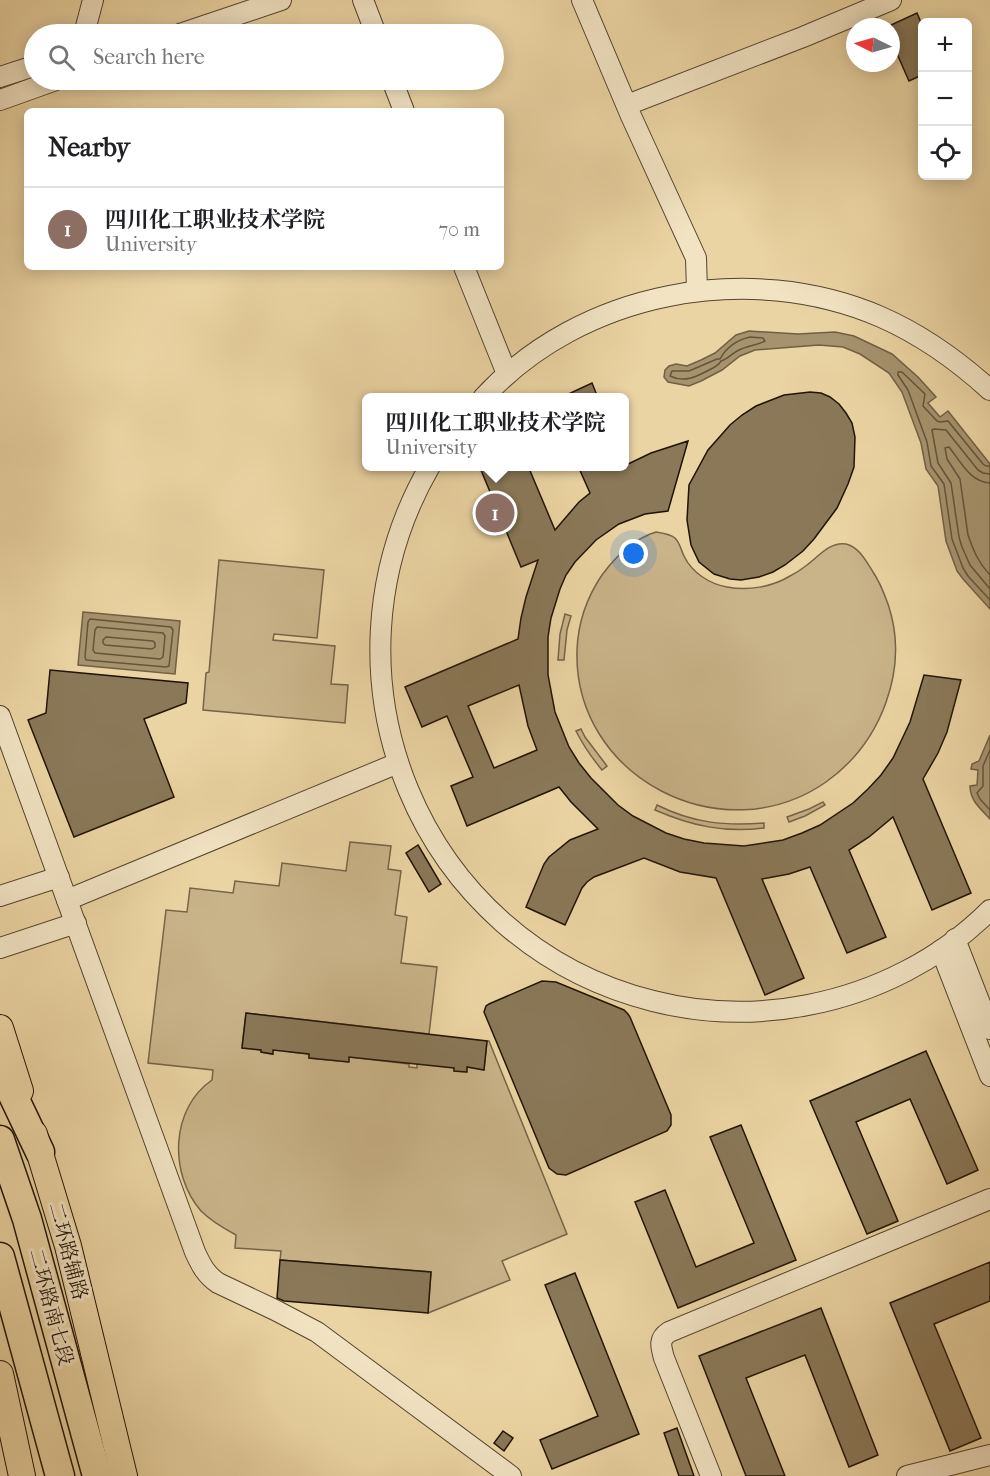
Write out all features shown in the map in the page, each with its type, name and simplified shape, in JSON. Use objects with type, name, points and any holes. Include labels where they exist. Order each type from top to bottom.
[{"type":"highway","points":[[0,1068],[40,1152]]},
{"type":"highway","name":"二环路南七段","points":[[0,1140],[27,1220],[97,1476]]},
{"type":"highway","name":"二环路南七段","points":[[0,1257],[60,1476]]},
{"type":"main road","name":"二环路辅路","points":[[0,1028],[68,1246],[124,1476]]},
{"type":"main road","points":[[0,1374],[22,1476]]},
{"type":"main road","points":[[115,1440],[132,1476]]},
{"type":"street","points":[[87,24],[93,0]]},
{"type":"street","points":[[210,24],[281,0]]},
{"type":"street","points":[[363,0],[372,24]]},
{"type":"street","points":[[582,0],[696,258],[697,291]]},
{"type":"street","points":[[627,105],[803,37],[855,7],[891,0]]},
{"type":"street","points":[[0,77],[24,69]]},
{"type":"street","points":[[0,100],[28,90]]},
{"type":"street","points":[[396,90],[403,108]]},
{"type":"street","points":[[465,270],[507,374]]},
{"type":"street","points":[[488,393],[507,374],[548,344],[595,319],[645,301],[697,291],[750,288],[829,299],[896,324],[927,341],[970,372],[990,390]]},
{"type":"street","points":[[428,471],[401,529],[389,571],[383,607],[380,660],[382,687],[391,739],[408,790],[419,814],[452,867],[480,901],[500,920],[542,952],[612,989],[690,1008],[734,1012],[769,1011],[813,1004],[848,995],[897,976],[948,945],[990,910]]},
{"type":"street","points":[[0,716],[203,1270],[218,1283],[317,1332],[511,1476]]},
{"type":"street","points":[[67,900],[398,763]]},
{"type":"street","points":[[0,897],[59,877]]},
{"type":"street","points":[[0,948],[76,923]]},
{"type":"street","points":[[948,945],[990,1029]]},
{"type":"street","points":[[948,945],[990,1076]]},
{"type":"street","points":[[711,1476],[664,1358],[660,1344],[664,1335],[990,1199]]},
{"type":"street","points":[[907,1476],[990,1455]]},
{"type":"shaded area","points":[[656,532],[675,538],[687,562],[702,577],[721,586],[735,588],[760,587],[783,580],[835,545],[851,546],[865,559],[878,580],[888,604],[894,629],[893,679],[876,726],[862,747],[826,782],[786,802],[743,810],[701,806],[661,791],[627,767],[600,735],[582,695],[577,650],[581,621],[592,592],[607,568],[632,544]]},
{"type":"shaded area","points":[[219,560],[324,570],[317,638],[274,634],[273,640],[335,646],[331,684],[348,685],[345,723],[203,710],[206,673],[209,672]]},
{"type":"shaded area","points":[[565,614],[571,616],[564,660],[558,660],[560,634]]},
{"type":"shaded area","points":[[581,729],[607,766],[602,770],[576,731]]},
{"type":"shaded area","points":[[823,802],[825,805],[789,822],[787,817]]},
{"type":"shaded area","points":[[657,805],[683,816],[709,822],[764,823],[764,828],[735,830],[708,827],[655,810]]},
{"type":"shaded area","points":[[350,842],[391,846],[388,869],[401,871],[395,915],[407,917],[401,963],[437,967],[429,1034],[246,1013],[242,1047],[272,1054],[274,1041],[290,1052],[309,1054],[309,1058],[348,1062],[349,1057],[409,1064],[409,1067],[417,1068],[417,1064],[455,1057],[454,1071],[466,1072],[467,1067],[484,1069],[487,1041],[489,1041],[567,1234],[502,1261],[510,1280],[428,1313],[431,1272],[280,1260],[281,1251],[235,1248],[236,1235],[205,1215],[191,1196],[183,1179],[179,1161],[182,1124],[198,1092],[212,1080],[213,1070],[148,1063],[166,910],[187,912],[190,888],[233,893],[235,881],[279,886],[282,863],[346,871]]},
{"type":"water","points":[[749,331],[798,334],[835,332],[854,336],[892,354],[936,397],[928,403],[940,417],[948,411],[990,464],[990,609],[957,571],[946,541],[938,486],[926,469],[921,443],[902,392],[889,373],[860,354],[843,347],[819,345],[755,350],[740,356],[722,370],[689,386],[668,382],[664,377],[665,370],[669,366],[676,364],[687,366],[701,360],[715,353],[736,335]]},
{"type":"water","points":[[83,612],[180,621],[175,674],[78,665]]},
{"type":"water","points":[[990,735],[990,819],[974,800],[970,786],[977,785],[978,770],[971,769],[972,764],[979,761]]},
{"type":"building","points":[[917,13],[919,18],[918,77],[909,81],[900,60],[900,21]]},
{"type":"building","points":[[592,383],[596,393],[571,393]]},
{"type":"building","points":[[810,392],[830,397],[839,404],[852,423],[855,437],[854,467],[837,508],[803,551],[773,572],[741,580],[714,574],[699,562],[691,545],[687,520],[689,485],[708,450],[742,415],[756,406],[784,395]]},
{"type":"building","points":[[688,441],[668,511],[645,514],[619,524],[596,540],[575,562],[560,589],[548,637],[548,675],[555,712],[569,747],[579,763],[618,805],[633,816],[666,833],[704,843],[744,846],[783,840],[820,825],[853,803],[881,775],[893,758],[910,722],[924,675],[961,680],[947,732],[923,779],[971,893],[932,910],[893,817],[849,850],[886,937],[847,953],[810,867],[762,879],[804,978],[765,995],[716,878],[680,872],[644,858],[594,877],[587,882],[565,925],[526,907],[549,857],[570,840],[598,829],[559,787],[467,826],[451,786],[473,777],[447,716],[422,727],[405,687],[518,639],[526,597],[538,560],[521,567],[481,471],[530,471],[555,530],[579,502],[590,493],[580,471],[629,471],[629,464],[651,453]],"holes":[[[519,685],[528,726],[537,750],[494,768],[468,706]]]},
{"type":"building","points":[[50,670],[188,683],[186,703],[144,719],[174,797],[74,837],[28,720],[46,713]]},
{"type":"building","points":[[418,845],[441,884],[429,892],[406,853]]},
{"type":"building","points":[[542,981],[556,982],[624,1010],[628,1014],[671,1115],[671,1125],[667,1131],[566,1175],[557,1174],[549,1168],[484,1012],[489,1004]]},
{"type":"building","points":[[246,1013],[487,1041],[484,1070],[467,1067],[467,1072],[454,1071],[454,1068],[349,1057],[349,1062],[309,1058],[309,1054],[273,1050],[273,1054],[242,1048]]},
{"type":"building","points":[[926,1051],[978,1170],[947,1184],[910,1099],[856,1122],[898,1221],[867,1234],[810,1101]]},
{"type":"building","points":[[741,1125],[796,1260],[678,1308],[635,1202],[665,1190],[696,1267],[754,1243],[710,1137]]},
{"type":"building","points":[[280,1260],[431,1272],[428,1313],[284,1301],[277,1298]]},
{"type":"building","points":[[990,1262],[990,1301],[934,1324],[981,1438],[950,1451],[890,1303]]},
{"type":"building","points":[[575,1273],[639,1434],[552,1469],[540,1440],[598,1416],[545,1285]]},
{"type":"building","points":[[821,1308],[878,1455],[849,1467],[805,1355],[746,1378],[785,1476],[746,1476],[699,1356]]},
{"type":"building","points":[[677,1428],[694,1476],[679,1476],[664,1433]]},
{"type":"building","points":[[503,1431],[513,1438],[504,1451],[494,1443]]},
{"type":"place","name":"四川化工职业技术学院","points":[[495,513]]}]
